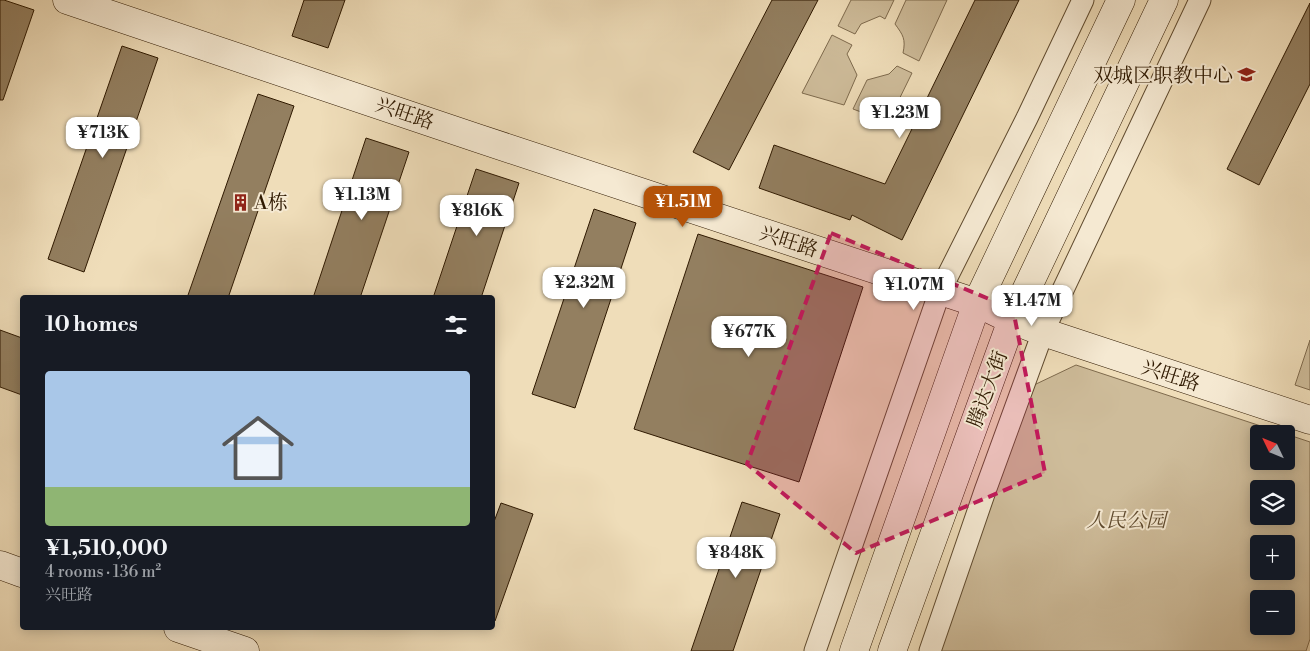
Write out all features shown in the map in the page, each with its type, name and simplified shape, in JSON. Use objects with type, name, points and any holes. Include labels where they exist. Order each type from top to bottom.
[{"type":"street","name":"兴旺路","points":[[67,0],[940,291],[977,304],[1043,332],[1310,420]]},
{"type":"street","points":[[815,651],[940,291],[1027,118],[1083,0]]},
{"type":"street","name":"腾达大街","points":[[854,651],[977,304],[1121,0]]},
{"type":"street","name":"腾达大街","points":[[892,651],[1012,320],[1164,0]]},
{"type":"street","points":[[930,651],[1043,332],[1200,0]]},
{"type":"street","points":[[0,565],[20,572]]},
{"type":"street","points":[[184,630],[244,651]]},
{"type":"highlighted area","points":[[831,233],[1013,309],[1045,473],[856,553],[747,464]]},
{"type":"green space","points":[[851,0],[894,0],[885,19],[880,16],[861,24],[855,34],[838,26]]},
{"type":"green space","points":[[906,0],[947,0],[919,61],[903,53],[903,37],[895,24]]},
{"type":"green space","points":[[832,35],[852,45],[847,54],[857,75],[844,105],[802,93]]},
{"type":"green space","points":[[897,66],[912,73],[888,122],[853,109],[867,80],[889,74]]},
{"type":"green space","points":[[1310,340],[1310,390],[1295,385]]},
{"type":"green space","name":"人民公园","points":[[1076,365],[1258,425],[1250,425],[1250,470],[1295,470],[1295,437],[1310,442],[1310,639],[1306,651],[937,651],[1034,385]]},
{"type":"building","points":[[0,0],[34,10],[3,100],[0,100]]},
{"type":"building","points":[[304,0],[345,0],[328,48],[292,36]]},
{"type":"building","points":[[772,0],[818,0],[729,170],[693,152]]},
{"type":"building","points":[[975,0],[1019,0],[902,240],[852,215],[850,220],[759,188],[774,145],[885,184]]},
{"type":"building","points":[[1310,3],[1310,84],[1259,185],[1227,169]]},
{"type":"building","points":[[122,46],[158,58],[84,272],[48,259]]},
{"type":"building","name":"A栋","points":[[258,94],[294,106],[229,295],[188,295]]},
{"type":"building","points":[[366,138],[409,152],[361,295],[314,295]]},
{"type":"building","points":[[476,169],[519,183],[482,295],[434,295]]},
{"type":"building","points":[[594,209],[636,223],[575,408],[532,394]]},
{"type":"building","points":[[698,234],[863,287],[799,482],[634,429]]},
{"type":"building","points":[[0,330],[20,337],[20,394],[0,387]]},
{"type":"building","points":[[742,502],[780,514],[733,651],[691,651]]},
{"type":"building","points":[[501,503],[533,514],[495,621],[495,519]]},
{"type":"place","name":"双城区职教中心","points":[[1247,75]]},
{"type":"place","name":"A栋","points":[[240,202]]}]
